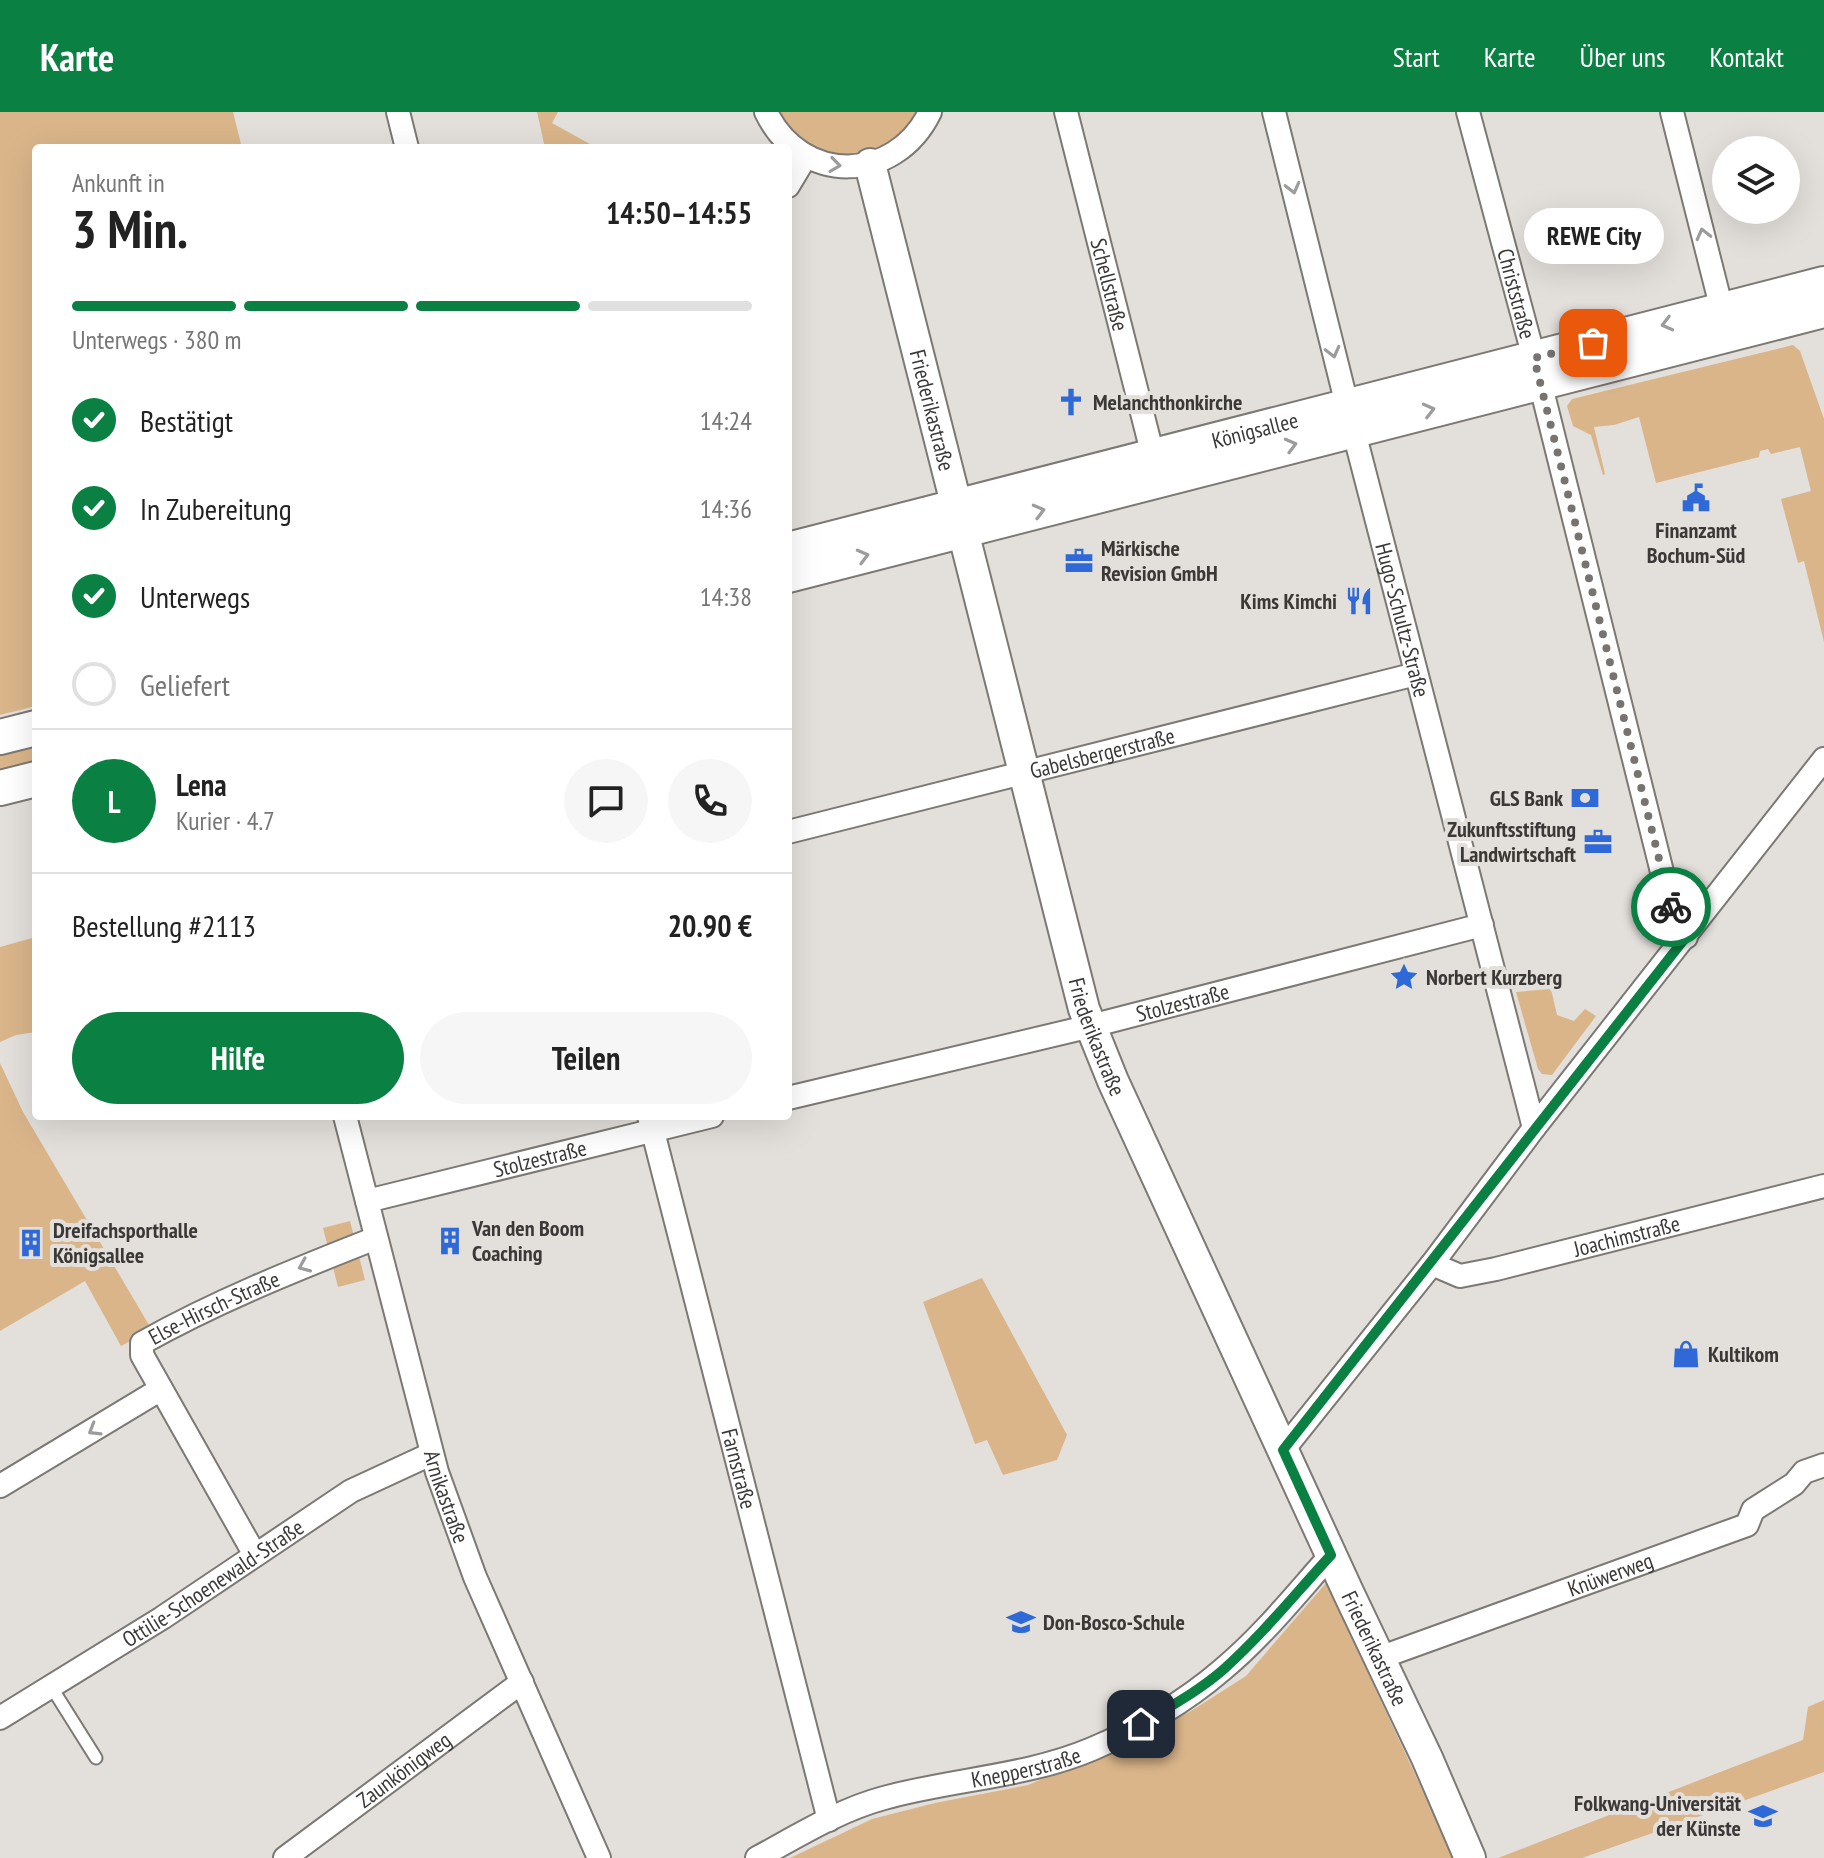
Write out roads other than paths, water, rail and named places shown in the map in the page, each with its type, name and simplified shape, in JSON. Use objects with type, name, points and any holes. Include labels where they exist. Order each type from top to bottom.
[{"type":"main road","name":"Königsallee","points":[[792,549],[960,518],[1537,370],[1719,323],[1824,284]]},
{"type":"main road","name":"Königsallee","points":[[1719,323],[1824,310]]},
{"type":"main road","name":"Königsallee","points":[[792,574],[1153,456],[1350,417]]},
{"type":"main road","points":[[0,737],[32,729]]},
{"type":"street","points":[[398,112],[406,144]]},
{"type":"street","points":[[766,112],[790,144]]},
{"type":"street","points":[[792,145],[806,156],[834,166],[870,164],[899,151],[915,136],[930,112]]},
{"type":"street","name":"Schellstraße","points":[[1066,112],[1153,456]]},
{"type":"street","name":"Hugo-Schultz-Straße","points":[[1274,112],[1534,1128]]},
{"type":"street","name":"Christstraße","points":[[1468,112],[1537,370],[1673,916],[1686,937]]},
{"type":"street","points":[[1672,112],[1719,323]]},
{"type":"street","points":[[792,179],[806,156]]},
{"type":"street","name":"Friederikastraße","points":[[870,164],[1091,1026],[1470,1858]]},
{"type":"street","name":"Gabelsbergerstraße","points":[[792,831],[1416,674]]},
{"type":"street","points":[[1283,1450],[1432,1264],[1534,1128],[1824,759]]},
{"type":"street","name":"Stolzestraße","points":[[792,1097],[1091,1026],[1482,925]]},
{"type":"street","name":"Arnikastraße","points":[[346,1120],[431,1454],[475,1577],[599,1858]]},
{"type":"street","name":"Stolzestraße","points":[[367,1201],[650,1123],[677,1120]]},
{"type":"street","name":"Farnstraße","points":[[650,1123],[829,1820]]},
{"type":"street","name":"Joachimstraße","points":[[1432,1264],[1460,1276],[1496,1269],[1824,1186]]},
{"type":"street","name":"Else-Hirsch-Straße","points":[[255,1555],[142,1355],[142,1343],[227,1300],[376,1238]]},
{"type":"street","points":[[0,1486],[161,1389]]},
{"type":"street","name":"Ottilie-Schoenewald-Straße","points":[[0,1718],[52,1688],[351,1491],[431,1454]]},
{"type":"street","name":"Knüwerweg","points":[[1379,1658],[1747,1525],[1753,1510],[1794,1484],[1804,1472],[1824,1465]]},
{"type":"street","name":"Knepperstraße","points":[[757,1858],[853,1808],[885,1798],[1023,1770],[1091,1749],[1141,1724],[1223,1670],[1264,1630],[1331,1555]]},
{"type":"street","name":"Zaunkönigweg","points":[[285,1858],[522,1682]]},
{"type":"lane","points":[[52,1688],[96,1758]]},
{"type":"place","name":"REWE City","points":[[1593,343]]},
{"type":"place","name":"Melanchthonkirche","points":[[1071,402]]},
{"type":"place","name":"Finanzamt Bochum-Süd","points":[[1696,498]]},
{"type":"place","name":"Märkische Revision GmbH","points":[[1079,561]]},
{"type":"place","name":"Kims Kimchi","points":[[1359,601]]},
{"type":"place","name":"GLS Bank","points":[[1585,798]]},
{"type":"place","name":"Zukunftsstiftung Landwirtschaft","points":[[1598,842]]},
{"type":"place","name":"Norbert Kurzberg","points":[[1404,977]]},
{"type":"place","name":"Van den Boom Coaching","points":[[450,1241]]},
{"type":"place","name":"Dreifachsporthalle Königsallee","points":[[31,1243]]},
{"type":"place","name":"Kultikom","points":[[1686,1354]]},
{"type":"place","name":"Don-Bosco-Schule","points":[[1021,1622]]},
{"type":"place","name":"Folkwang-Universität der Künste","points":[[1763,1816]]}]
